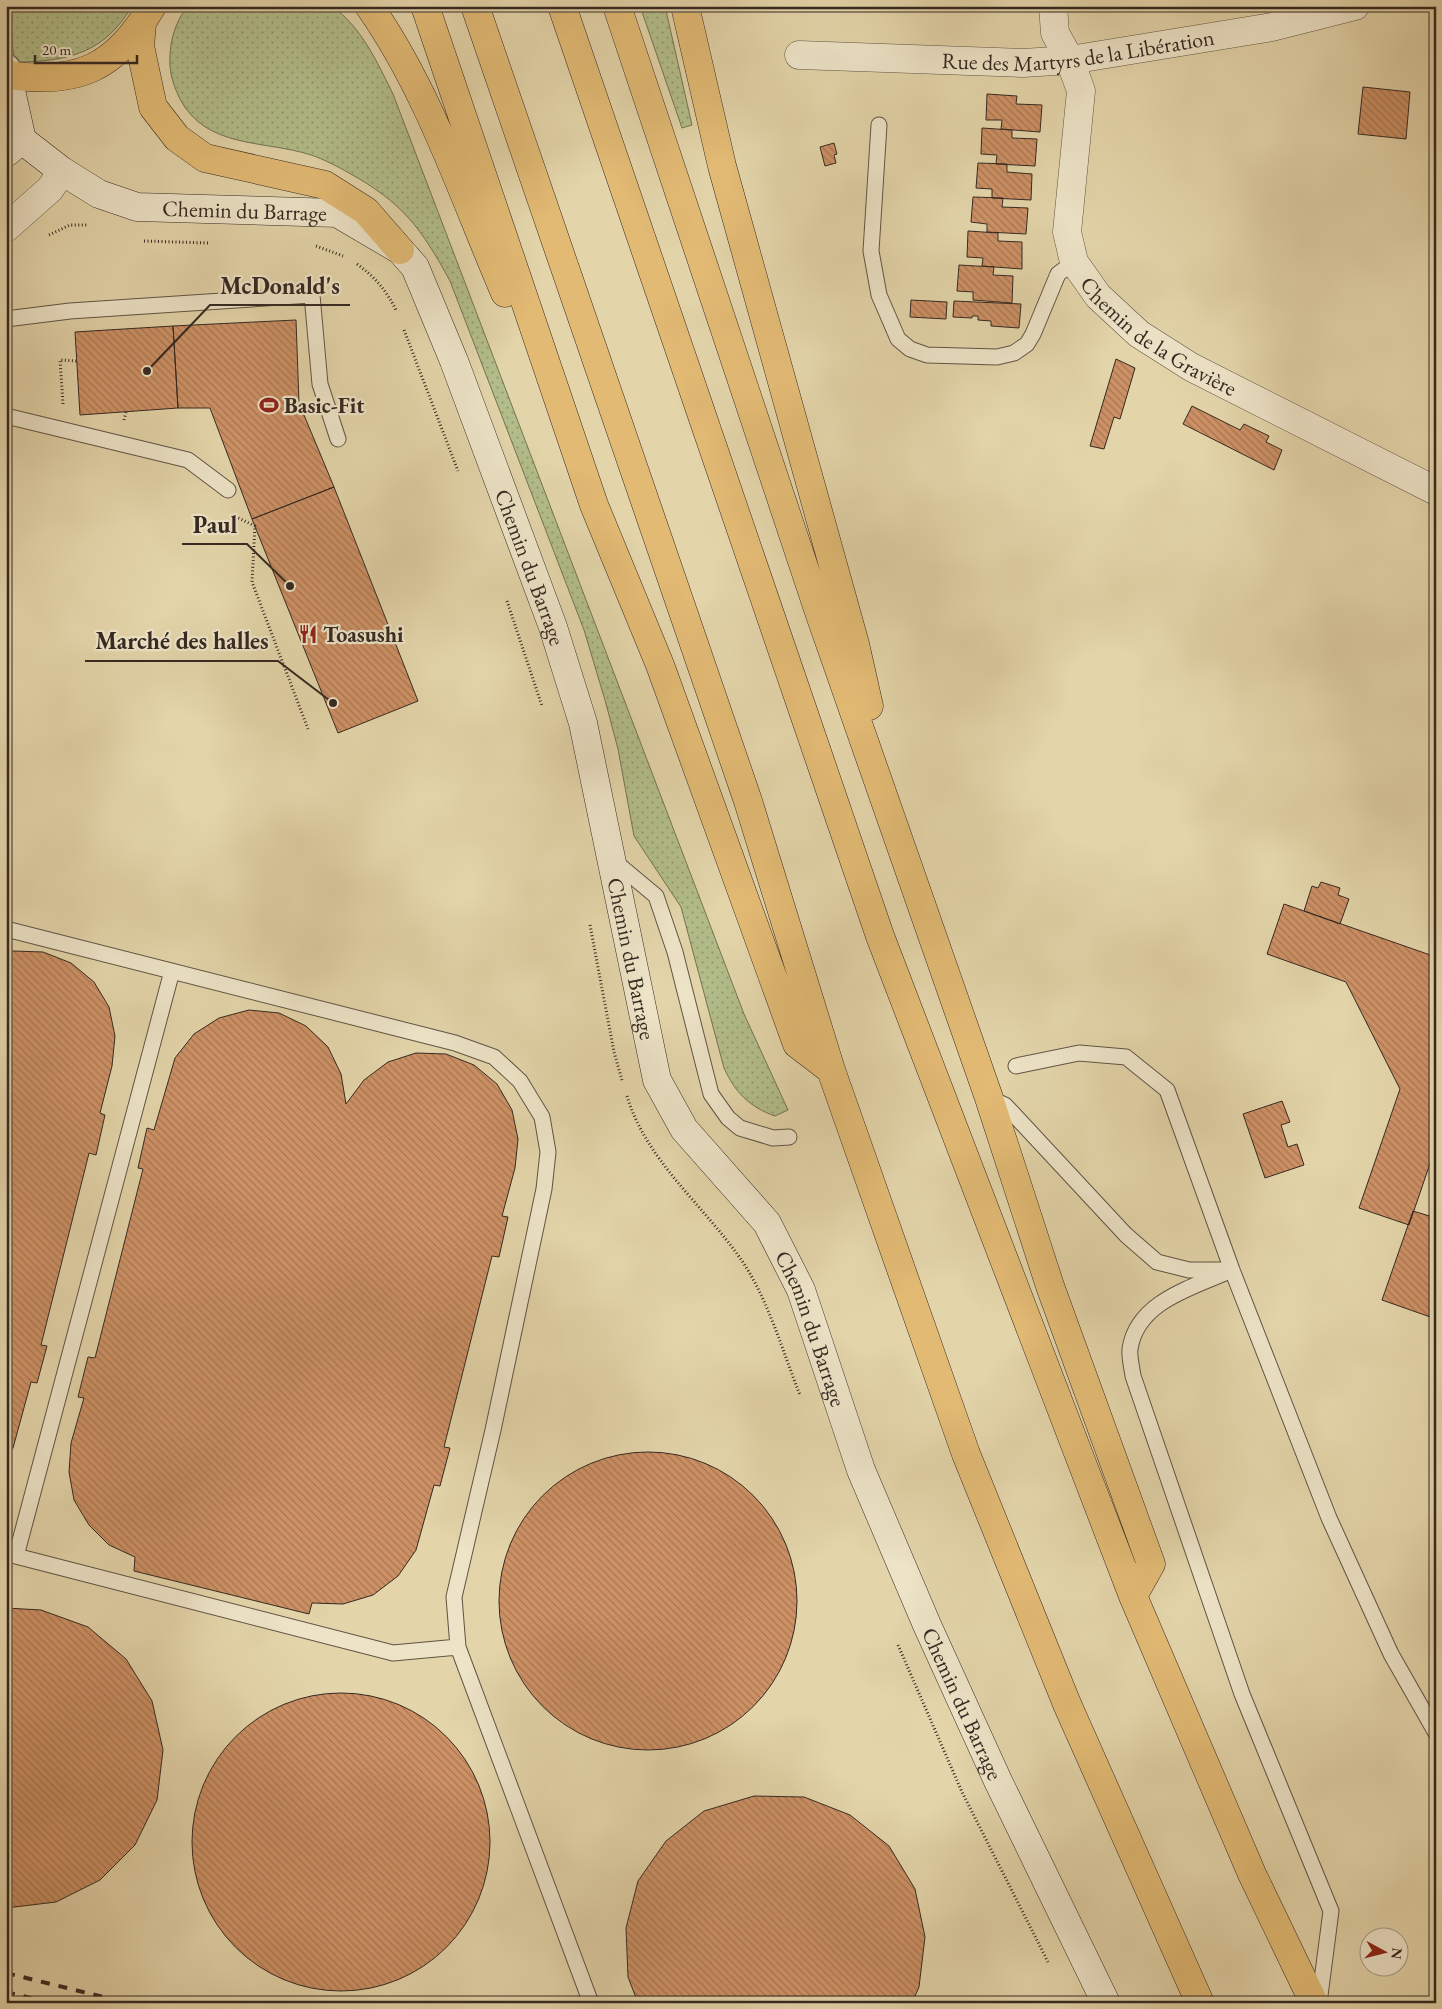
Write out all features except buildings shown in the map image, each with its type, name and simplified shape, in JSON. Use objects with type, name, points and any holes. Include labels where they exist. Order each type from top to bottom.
[{"type":"highway","points":[[369,6],[390,36],[441,140],[660,665],[797,1044],[831,1070]]},
{"type":"highway","points":[[424,6],[594,505]]},
{"type":"highway","points":[[475,6],[748,801],[831,1070],[966,1454],[1067,1704],[1200,2003]]},
{"type":"highway","points":[[562,6],[880,936],[1132,1596],[1252,1874],[1314,2003]]},
{"type":"highway","points":[[617,6],[817,605],[989,1098],[1050,1286],[1151,1564],[1132,1596]]},
{"type":"highway","points":[[685,6],[722,166],[855,644],[904,853]]},
{"type":"highway","points":[[7,73],[40,80],[70,77],[101,64],[122,47],[147,15]]},
{"type":"highway","points":[[147,15],[140,46],[153,107],[177,138],[205,158],[325,184],[366,211],[400,250]]},
{"type":"main road","name":"Chemin de la Gravière","points":[[1053,6],[1055,33],[1070,60],[1081,91],[1067,232],[1074,262],[1098,296],[1139,334],[1191,367],[1436,491]]},
{"type":"main road","name":"Rue des Martyrs de la Libération","points":[[798,55],[1023,63],[1070,60],[1272,27],[1355,6]]},
{"type":"main road","name":"Chemin du Barrage","points":[[7,73],[12,138],[99,194],[137,207],[337,213],[400,250],[415,267],[432,305],[553,627],[583,723],[657,1080],[684,1129],[767,1223],[800,1290],[861,1470],[998,1781],[1106,2003]]},
{"type":"main road","points":[[6,228],[50,189],[62,171]]},
{"type":"lane","points":[[879,125],[871,251],[879,295],[898,339],[910,349],[928,355],[997,357],[1014,353],[1027,344],[1033,334],[1058,274],[1074,262]]},
{"type":"lane","points":[[6,318],[70,311],[312,295],[320,384],[338,439]]},
{"type":"lane","points":[[6,416],[188,460],[228,490]]},
{"type":"lane","points":[[612,860],[656,896],[675,952],[711,1094],[728,1118],[740,1128],[773,1138],[789,1137]]},
{"type":"lane","points":[[6,929],[455,1043],[494,1057],[520,1081],[542,1116],[548,1152],[544,1189],[493,1430],[454,1597],[458,1647],[591,2003]]},
{"type":"lane","points":[[172,972],[11,1555],[394,1653],[458,1647]]},
{"type":"lane","points":[[1016,1066],[1079,1053],[1126,1057],[1167,1090],[1232,1270],[1328,1518],[1391,1654],[1436,1733]]},
{"type":"lane","points":[[989,1098],[1005,1105],[1126,1235],[1157,1262],[1189,1270],[1232,1270]]},
{"type":"lane","points":[[1232,1270],[1157,1304],[1140,1323],[1130,1350],[1133,1376],[1242,1694],[1331,1912],[1319,2003]]},
{"type":"path","points":[[63,407],[60,360],[77,361]]},
{"type":"path","points":[[225,512],[255,526],[252,582],[308,729]]},
{"type":"green space","points":[[6,6],[132,6],[111,34],[99,43],[71,56],[21,62],[14,56]]},
{"type":"green space","points":[[188,6],[332,6],[352,25],[375,58],[393,94],[744,1014],[788,1110],[775,1116],[750,1103],[738,1091],[724,1068],[681,907],[634,836],[618,749],[584,630],[450,281],[420,231],[397,206],[368,184],[335,165],[311,155],[221,135],[205,127],[191,115],[176,91],[170,66],[173,34],[179,19]]},
{"type":"green space","points":[[640,6],[665,6],[692,125],[682,128]]},
{"type":"railway","points":[[6,1973],[128,2003]]},
{"type":"railway","points":[[6,1992],[51,2003]]},
{"type":"place","name":"McDonald's","points":[[147,371]]},
{"type":"place","name":"Basic-Fit","points":[[269,405]]},
{"type":"place","name":"Paul","points":[[290,586]]},
{"type":"place","name":"Toasushi","points":[[308,634]]},
{"type":"place","name":"Marché des halles","points":[[333,703]]}]
